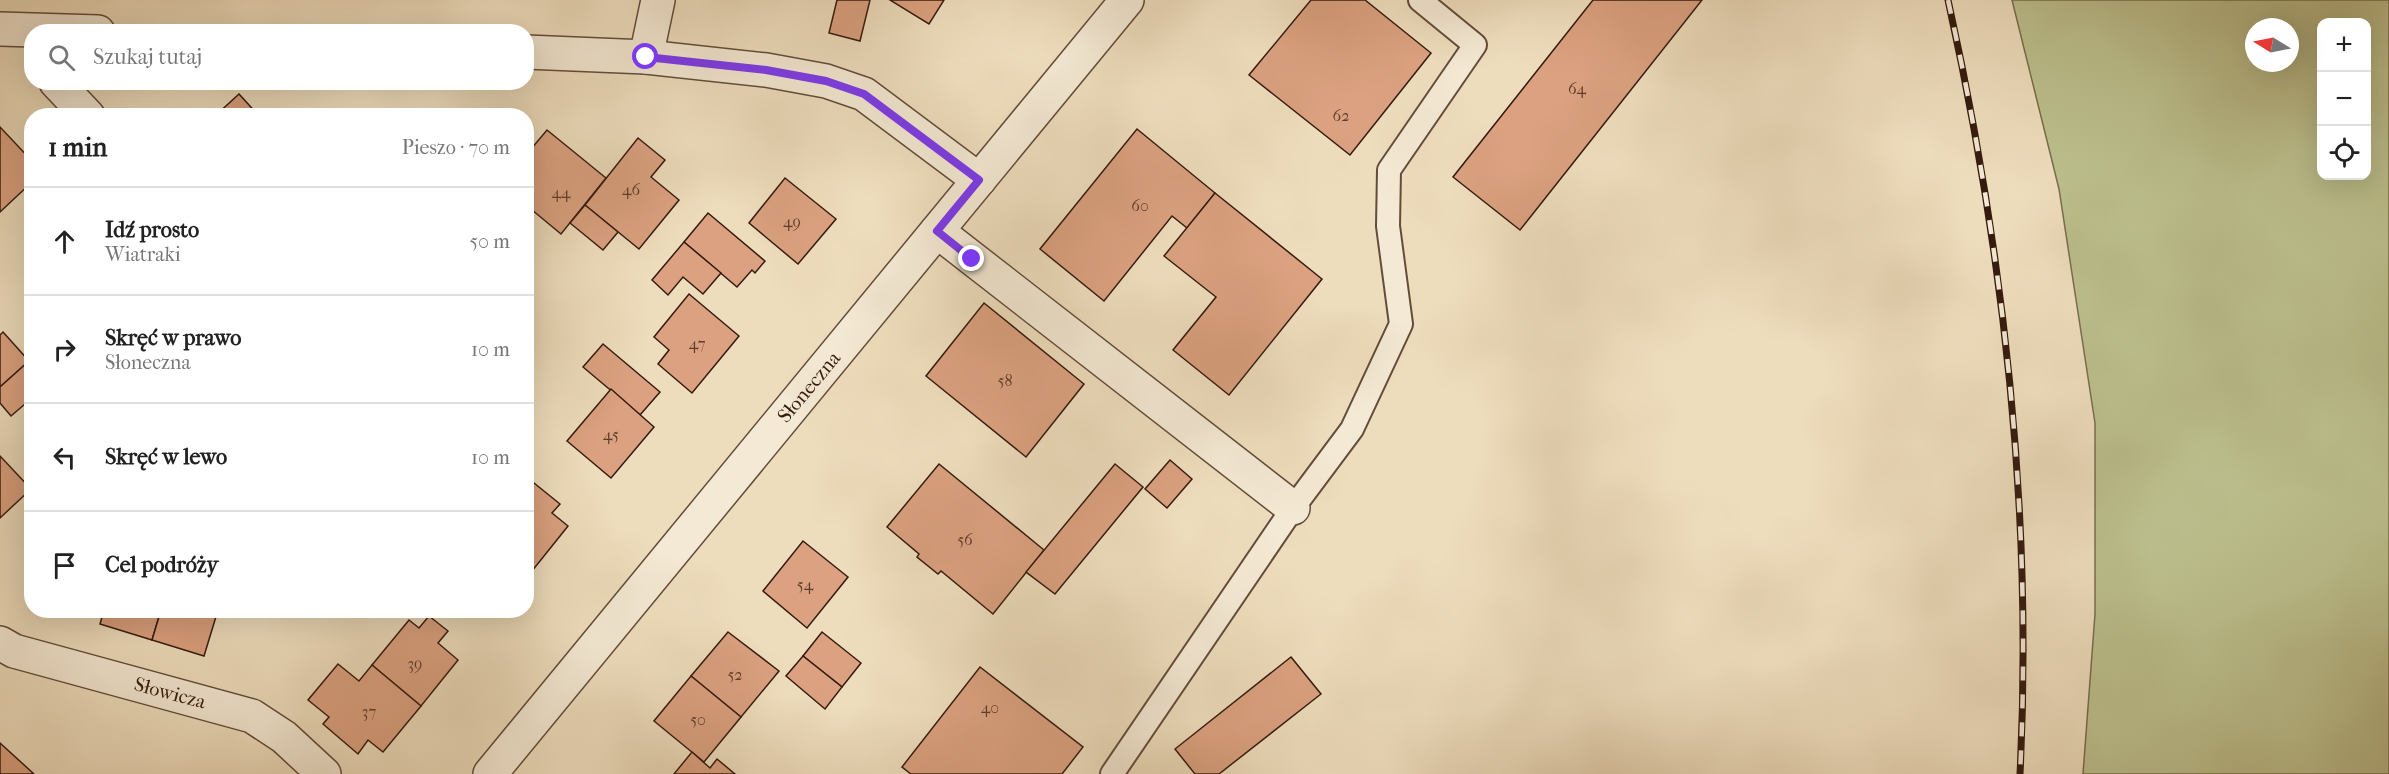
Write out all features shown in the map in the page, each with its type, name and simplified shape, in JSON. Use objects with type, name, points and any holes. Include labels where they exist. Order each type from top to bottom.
[{"type":"street","points":[[646,57],[658,0]]},
{"type":"street","name":"Słoneczna","points":[[490,774],[1127,0]]},
{"type":"street","points":[[0,29],[24,30]]},
{"type":"street","points":[[534,52],[646,57],[766,70],[826,81],[864,94],[979,180]]},
{"type":"street","points":[[64,90],[80,108]]},
{"type":"street","points":[[937,231],[1293,508]]},
{"type":"street","name":"Słowicza","points":[[0,642],[14,651],[252,716],[284,737],[324,774]]},
{"type":"lane","points":[[1113,774],[1293,508],[1352,429],[1401,324],[1388,226],[1389,170],[1475,45],[1420,0]]},
{"type":"green space","points":[[2012,0],[2389,0],[2389,774],[2083,774],[2095,614],[2095,423],[2059,189]]},
{"type":"building","points":[[837,0],[870,0],[860,41],[829,33]]},
{"type":"building","points":[[890,0],[944,0],[929,24]]},
{"type":"building","points":[[1311,0],[1365,0],[1431,53],[1350,155],[1249,75]]},
{"type":"building","points":[[1593,0],[1702,0],[1520,230],[1453,177]]},
{"type":"building","points":[[239,94],[252,108],[224,108]]},
{"type":"building","points":[[0,127],[24,152],[24,190],[0,212]]},
{"type":"building","points":[[1137,129],[1215,193],[1187,228],[1172,216],[1104,301],[1040,249]]},
{"type":"building","points":[[547,130],[606,178],[561,234],[534,212],[534,145]]},
{"type":"building","points":[[638,138],[665,160],[651,177],[679,200],[639,249],[585,205]]},
{"type":"building","points":[[785,178],[836,219],[798,264],[749,223]]},
{"type":"building","points":[[1215,193],[1322,279],[1229,395],[1173,350],[1216,297],[1164,256]]},
{"type":"building","points":[[585,205],[618,232],[603,250],[570,223]]},
{"type":"building","points":[[708,213],[765,261],[755,273],[752,270],[737,287],[684,242]]},
{"type":"building","points":[[684,242],[721,273],[703,294],[683,277],[668,295],[652,280]]},
{"type":"building","points":[[689,294],[739,336],[692,393],[658,364],[669,350],[654,337]]},
{"type":"building","points":[[984,303],[1084,384],[1026,457],[926,376]]},
{"type":"building","points":[[3,332],[24,355],[24,365],[0,387],[0,335]]},
{"type":"building","points":[[603,344],[660,392],[640,415],[583,367]]},
{"type":"building","points":[[24,365],[24,405],[11,416],[0,403],[0,387]]},
{"type":"building","points":[[611,389],[654,427],[611,478],[567,441]]},
{"type":"building","points":[[0,456],[24,482],[24,496],[0,518]]},
{"type":"building","points":[[1170,460],[1192,479],[1167,508],[1145,489]]},
{"type":"building","points":[[939,464],[1044,550],[993,614],[941,571],[938,574],[917,557],[919,554],[887,527]]},
{"type":"building","points":[[1115,464],[1143,487],[1055,594],[1026,572]]},
{"type":"building","points":[[534,483],[560,504],[552,513],[568,526],[534,568]]},
{"type":"building","points":[[803,541],[848,577],[807,628],[763,591]]},
{"type":"building","points":[[102,618],[159,618],[152,640],[100,624]]},
{"type":"building","points":[[159,618],[216,618],[204,656],[152,640]]},
{"type":"building","points":[[427,618],[432,618],[448,631],[438,643],[458,660],[421,706],[372,665],[409,620],[419,628]]},
{"type":"building","points":[[728,632],[779,671],[741,717],[691,676]]},
{"type":"building","points":[[822,632],[861,663],[842,687],[803,656]]},
{"type":"building","points":[[803,656],[842,687],[825,709],[786,676]]},
{"type":"building","points":[[1291,657],[1321,694],[1219,774],[1195,774],[1175,749]]},
{"type":"building","points":[[338,664],[359,681],[372,665],[421,706],[383,752],[368,740],[358,754],[323,724],[329,717],[308,700]]},
{"type":"building","points":[[980,667],[1083,747],[1062,774],[911,774],[902,767]]},
{"type":"building","points":[[691,676],[741,717],[704,762],[654,721]]},
{"type":"building","points":[[0,743],[34,774],[0,774]]},
{"type":"building","points":[[692,752],[710,768],[717,759],[735,774],[674,774]]},
{"type":"railway","points":[[1948,0],[1985,191],[2010,384],[2018,482],[2022,579],[2023,676],[2020,774]]},
{"type":"route","points":[[646,57],[766,70],[826,81],[864,94],[979,180],[937,231],[972,259]]}]
